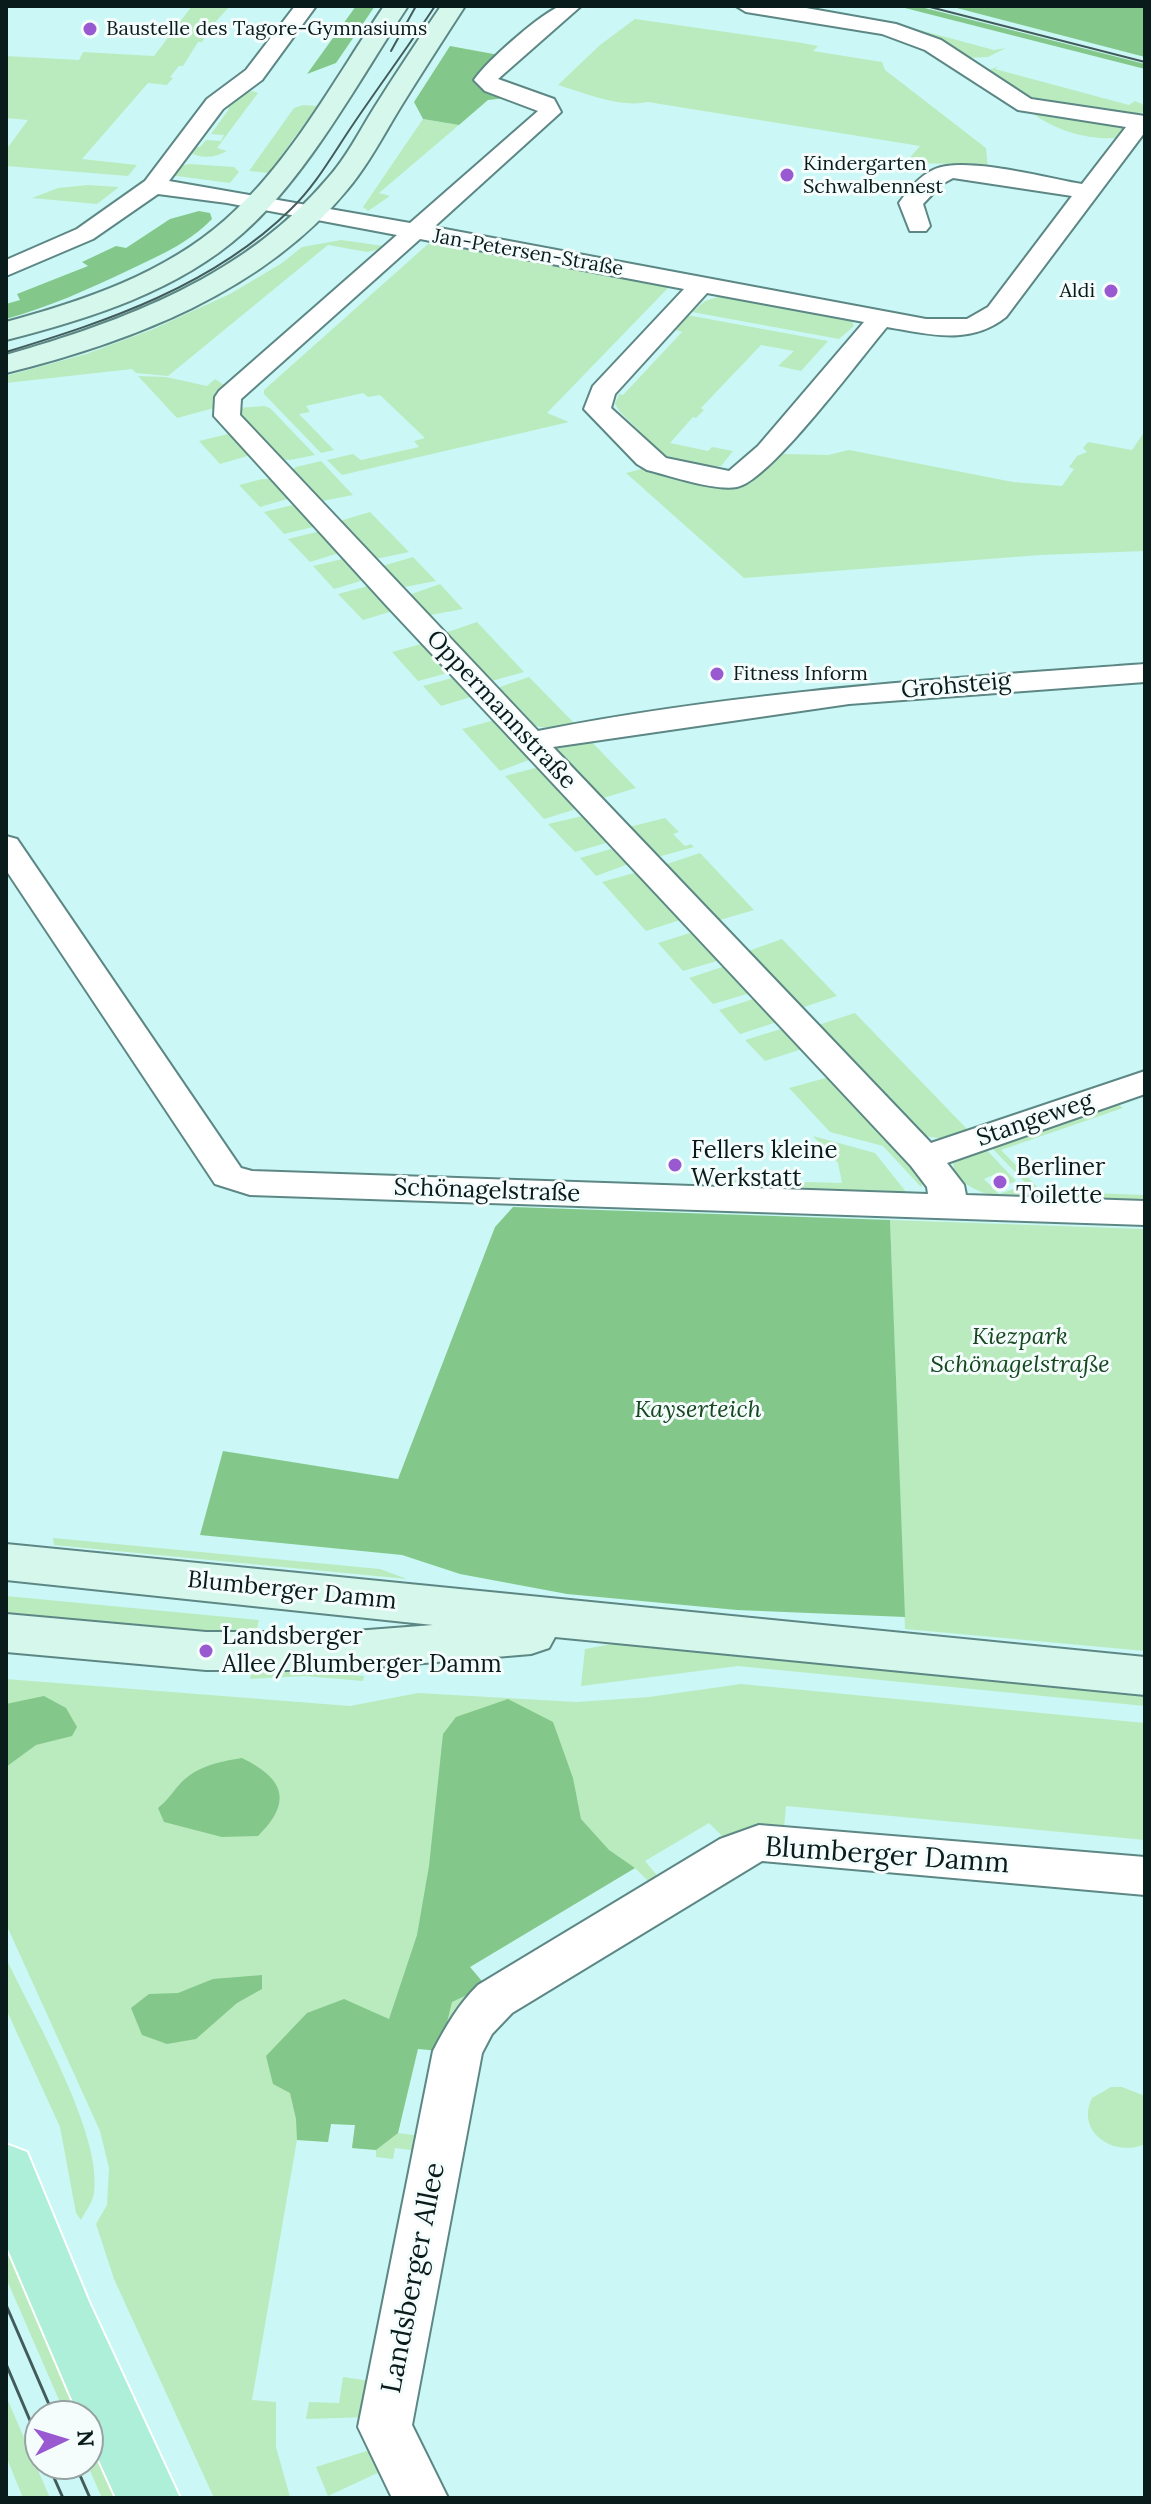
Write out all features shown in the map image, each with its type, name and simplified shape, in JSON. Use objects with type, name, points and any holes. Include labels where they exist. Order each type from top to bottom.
[{"type":"main road","points":[[6,331],[88,306],[168,270],[217,239],[258,202],[396,6]]},
{"type":"main road","points":[[6,364],[126,326],[199,294],[261,256],[312,213],[339,183],[453,6]]},
{"type":"main road","name":"Blumberger Damm","points":[[6,1562],[1145,1676]]},
{"type":"main road","name":"Blumberger Damm","points":[[6,1633],[206,1651],[342,1651],[625,1626]]},
{"type":"main road","points":[[6,2170],[60,2305],[148,2498]]},
{"type":"street","points":[[6,269],[85,234],[153,186],[215,104],[254,75],[306,6]]},
{"type":"street","name":"Oppermannstraße","points":[[571,6],[505,59],[485,80],[493,86],[546,104],[550,112],[228,397],[227,416],[924,1158],[945,1185],[949,1205]]},
{"type":"street","points":[[746,6],[860,24],[915,37],[957,60],[1043,126],[1060,133]]},
{"type":"street","points":[[1008,98],[1026,105],[1143,123]]},
{"type":"street","name":"Jan-Petersen-Straße","points":[[153,186],[258,202],[881,318],[952,328],[987,323],[1088,192],[1113,143],[1143,123]]},
{"type":"street","points":[[918,226],[911,203],[936,175],[945,171],[965,171],[1088,192]]},
{"type":"street","points":[[702,284],[602,392],[597,409],[647,458],[669,468],[735,479],[768,452],[881,318]]},
{"type":"street","name":"Grohsteig","points":[[531,742],[698,714],[849,695],[1145,673]]},
{"type":"street","name":"Schönagelstraße","points":[[6,846],[228,1176],[250,1183],[1145,1213]]},
{"type":"street","name":"Stangeweg","points":[[924,1158],[1145,1082]]},
{"type":"street","name":"Blumberger Damm","points":[[458,2051],[475,2020],[495,1999],[736,1852],[759,1843],[1145,1876]]},
{"type":"street","name":"Landsberger Allee","points":[[420,2498],[385,2427],[458,2051]]},
{"type":"green space","points":[[192,6],[229,7],[202,42],[198,42],[183,66],[179,66],[170,77],[173,78],[167,85],[148,83],[82,159],[137,165],[128,176],[6,166],[6,150],[28,120],[6,118],[6,56],[79,60],[83,52],[154,56]]},
{"type":"green space","points":[[356,6],[375,6],[336,63],[307,74]]},
{"type":"green space","points":[[786,6],[886,21],[994,50],[1006,48],[988,57],[966,58]]},
{"type":"green space","points":[[897,6],[917,6],[1145,64],[1145,69]]},
{"type":"green space","points":[[949,6],[1145,6],[1145,57]]},
{"type":"green space","points":[[635,19],[796,42],[818,46],[813,51],[882,62],[885,70],[986,148],[988,169],[959,164],[905,163],[920,146],[648,102],[614,101],[558,85],[600,45]]},
{"type":"green space","points":[[450,46],[499,55],[480,75],[506,98],[488,100],[459,125],[423,119],[414,102]]},
{"type":"green space","points":[[999,66],[995,69],[1129,105],[1135,101],[1142,104],[1145,111],[1137,115],[1027,102],[984,72]]},
{"type":"green space","points":[[253,91],[258,93],[217,148],[227,151],[208,157],[189,152],[189,148],[200,147],[206,140],[221,141],[224,135],[211,134],[229,109],[227,105]]},
{"type":"green space","points":[[317,106],[269,173],[249,171],[294,108]]},
{"type":"green space","points":[[1035,115],[1124,127],[1125,130],[1116,138],[1084,136],[1053,126]]},
{"type":"green space","points":[[423,119],[459,125],[379,193],[390,196],[368,211],[363,207]]},
{"type":"green space","points":[[189,164],[234,167],[239,172],[230,183],[169,175],[175,167]]},
{"type":"green space","points":[[88,185],[119,187],[97,204],[32,198],[58,188]]},
{"type":"green space","points":[[199,211],[210,213],[212,219],[172,249],[82,291],[6,319],[6,304],[20,300],[17,294],[88,266],[82,262],[116,246],[126,248],[170,219]]},
{"type":"green space","points":[[341,240],[391,247],[367,252],[328,245],[168,376],[136,373],[132,369],[6,383],[6,376],[86,354],[151,330],[230,294],[282,263],[302,247]]},
{"type":"green space","points":[[441,243],[664,284],[668,288],[547,413],[569,422],[342,475],[327,460],[353,454],[361,460],[419,447],[414,441],[425,438],[380,395],[368,397],[363,393],[306,406],[310,412],[299,414],[334,450],[321,453],[264,394],[264,390],[428,244]]},
{"type":"green space","points":[[718,297],[844,317],[854,326],[839,339],[692,312],[705,301]]},
{"type":"green space","points":[[687,315],[828,341],[801,371],[778,366],[794,351],[761,345],[701,408],[704,410],[696,418],[693,417],[670,443],[708,451],[712,447],[733,451],[721,466],[672,459],[663,454],[615,404],[619,394],[623,395],[682,332],[669,328]]},
{"type":"green space","points":[[138,376],[166,377],[207,386],[215,379],[224,385],[218,407],[177,418]]},
{"type":"green space","points":[[238,408],[270,408],[315,455],[290,460],[276,459],[238,411]]},
{"type":"green space","points":[[1145,431],[1145,551],[1040,555],[744,578],[626,473],[649,467],[717,483],[784,454],[828,455],[849,450],[1013,482],[1062,486],[1074,469],[1069,467],[1077,456],[1087,452],[1083,448],[1088,442],[1132,450]]},
{"type":"green space","points":[[233,435],[251,455],[220,464],[199,441]]},
{"type":"green space","points":[[321,461],[353,495],[317,502],[289,472],[296,467]]},
{"type":"green space","points":[[273,479],[291,498],[260,507],[239,485]]},
{"type":"green space","points":[[297,504],[315,524],[313,527],[284,534],[264,512]]},
{"type":"green space","points":[[370,512],[409,552],[371,560],[336,522]]},
{"type":"green space","points":[[324,533],[342,552],[310,562],[288,539]]},
{"type":"green space","points":[[413,557],[436,581],[399,588],[379,567]]},
{"type":"green space","points":[[348,559],[367,579],[334,589],[313,566]]},
{"type":"green space","points":[[440,584],[463,609],[425,616],[406,596]]},
{"type":"green space","points":[[374,586],[396,610],[363,620],[338,594]]},
{"type":"green space","points":[[477,622],[524,672],[485,680],[442,634]]},
{"type":"green space","points":[[428,645],[451,669],[448,673],[418,681],[392,652]]},
{"type":"green space","points":[[529,677],[577,726],[565,729],[529,726],[494,689]]},
{"type":"green space","points":[[452,678],[460,679],[474,693],[471,697],[441,706],[423,686]]},
{"type":"green space","points":[[499,721],[534,758],[500,771],[462,729]]},
{"type":"green space","points":[[588,738],[636,788],[600,799],[552,750]]},
{"type":"green space","points":[[543,768],[578,806],[544,819],[505,776]]},
{"type":"green space","points":[[587,815],[609,839],[606,843],[575,852],[548,824]]},
{"type":"green space","points":[[665,818],[679,832],[673,834],[685,846],[691,844],[694,847],[654,858],[625,828]]},
{"type":"green space","points":[[619,849],[631,863],[596,876],[580,858]]},
{"type":"green space","points":[[700,853],[754,910],[720,920],[711,919],[661,866]]},
{"type":"green space","points":[[634,873],[642,874],[682,917],[680,920],[646,931],[602,882]]},
{"type":"green space","points":[[698,933],[719,957],[717,961],[683,971],[658,943]]},
{"type":"green space","points":[[782,939],[837,996],[801,1008],[743,953]]},
{"type":"green space","points":[[722,967],[729,968],[749,988],[747,994],[713,1004],[689,978]]},
{"type":"green space","points":[[753,999],[760,1001],[776,1018],[774,1023],[740,1034],[719,1010]]},
{"type":"green space","points":[[855,1013],[968,1130],[946,1139],[916,1135],[817,1032],[818,1025]]},
{"type":"green space","points":[[781,1029],[788,1030],[804,1046],[802,1049],[765,1061],[745,1040]]},
{"type":"green space","points":[[833,1076],[925,1178],[921,1187],[883,1146],[830,1132],[789,1088]]},
{"type":"green space","points":[[1118,1104],[1123,1108],[1001,1150],[1041,1191],[1145,1195],[1145,1203],[1042,1200],[992,1148]]},
{"type":"green space","points":[[813,1136],[875,1153],[907,1193],[733,1188],[729,1180],[842,1183],[838,1163]]},
{"type":"green space","points":[[983,1146],[1016,1181],[1009,1184],[998,1173],[984,1179],[999,1194],[1022,1186],[1034,1199],[1001,1197],[982,1192],[955,1174],[953,1163],[958,1157]]},
{"type":"green space","name":"Kayserteich","points":[[513,1207],[890,1220],[905,1617],[737,1610],[567,1594],[460,1574],[402,1555],[200,1535],[223,1451],[398,1479],[495,1227]]},
{"type":"green space","name":"Kiezpark Schönagelstraße","points":[[890,1220],[1145,1229],[1145,1651],[905,1629]]},
{"type":"green space","points":[[53,1538],[380,1569],[407,1579],[54,1545]]},
{"type":"green space","points":[[6,1596],[259,1620],[255,1637],[6,1614]]},
{"type":"green space","points":[[622,1642],[1145,1693],[1145,1706],[738,1666],[581,1686],[585,1649]]},
{"type":"green space","points":[[252,1668],[364,1676],[363,1681],[304,1676],[250,1679]]},
{"type":"green space","points":[[6,1679],[350,1706],[418,1693],[577,1702],[649,1697],[741,1684],[1145,1723],[1145,1840],[786,1806],[784,1828],[726,1840],[709,1823],[645,1861],[661,1880],[652,1885],[635,1868],[470,1967],[486,1986],[446,2033],[417,2049],[398,2133],[422,2136],[419,2151],[395,2148],[393,2159],[376,2157],[376,2150],[352,2148],[355,2125],[331,2124],[328,2142],[297,2140],[252,2400],[276,2402],[276,2447],[290,2497],[214,2498],[114,2279],[96,2224],[107,2205],[109,2168],[100,2131],[6,1924]]},
{"type":"green space","points":[[44,1696],[66,1708],[77,1727],[72,1736],[36,1745],[6,1767],[6,1704]]},
{"type":"green space","points":[[508,1699],[553,1722],[573,1778],[581,1819],[609,1850],[635,1868],[470,1967],[486,1986],[452,2002],[440,2051],[418,2049],[398,2133],[376,2150],[352,2148],[355,2125],[331,2124],[328,2142],[297,2140],[290,2093],[273,2084],[266,2056],[307,2013],[344,1999],[389,2019],[417,1935],[429,1866],[443,1734],[456,1717]]},
{"type":"green space","points":[[242,1758],[267,1774],[279,1791],[280,1801],[276,1812],[258,1836],[222,1837],[164,1822],[158,1808],[193,1773],[224,1761]]},
{"type":"green space","points":[[6,1958],[63,2074],[88,2139],[94,2168],[94,2193],[81,2220],[76,2213],[60,2127],[6,2009]]},
{"type":"green space","points":[[262,1975],[262,1989],[237,2003],[196,2039],[167,2044],[142,2035],[131,2008],[149,1994],[178,1993],[213,1979]]},
{"type":"green space","points":[[1111,2087],[1122,2087],[1145,2096],[1145,2144],[1121,2148],[1100,2139],[1093,2131],[1088,2110],[1092,2098]]},
{"type":"green space","points":[[6,2240],[78,2400],[59,2400],[6,2278]]},
{"type":"green space","points":[[343,2377],[370,2381],[368,2417],[306,2419],[309,2402],[339,2403]]},
{"type":"green space","points":[[6,2396],[24,2438],[24,2480],[42,2480],[50,2498],[23,2498],[6,2456]]},
{"type":"green space","points":[[373,2449],[384,2470],[328,2496],[316,2467]]},
{"type":"green space","points":[[104,2460],[121,2498],[102,2498],[94,2480],[104,2480]]},
{"type":"tram line","points":[[391,51],[416,6]]},
{"type":"tram line","points":[[6,352],[158,298],[228,259],[261,236],[300,200],[316,180],[435,6]]},
{"type":"tram line","points":[[926,6],[1145,62]]},
{"type":"tram line","points":[[6,2305],[47,2400]]},
{"type":"tram line","points":[[6,2364],[24,2406]]},
{"type":"tram line","points":[[55,2480],[63,2498]]},
{"type":"tram line","points":[[82,2480],[90,2498]]},
{"type":"place","name":"Baustelle des Tagore-Gymnasiums","points":[[90,29]]},
{"type":"place","name":"Kindergarten Schwalbennest","points":[[787,175]]},
{"type":"place","name":"Aldi","points":[[1111,291]]},
{"type":"place","name":"Fitness Inform","points":[[717,674]]},
{"type":"place","name":"Fellers kleine Werkstatt","points":[[675,1165]]},
{"type":"place","name":"Berliner Toilette","points":[[1000,1182]]},
{"type":"place","name":"Landsberger Allee/Blumberger Damm","points":[[206,1651]]}]
